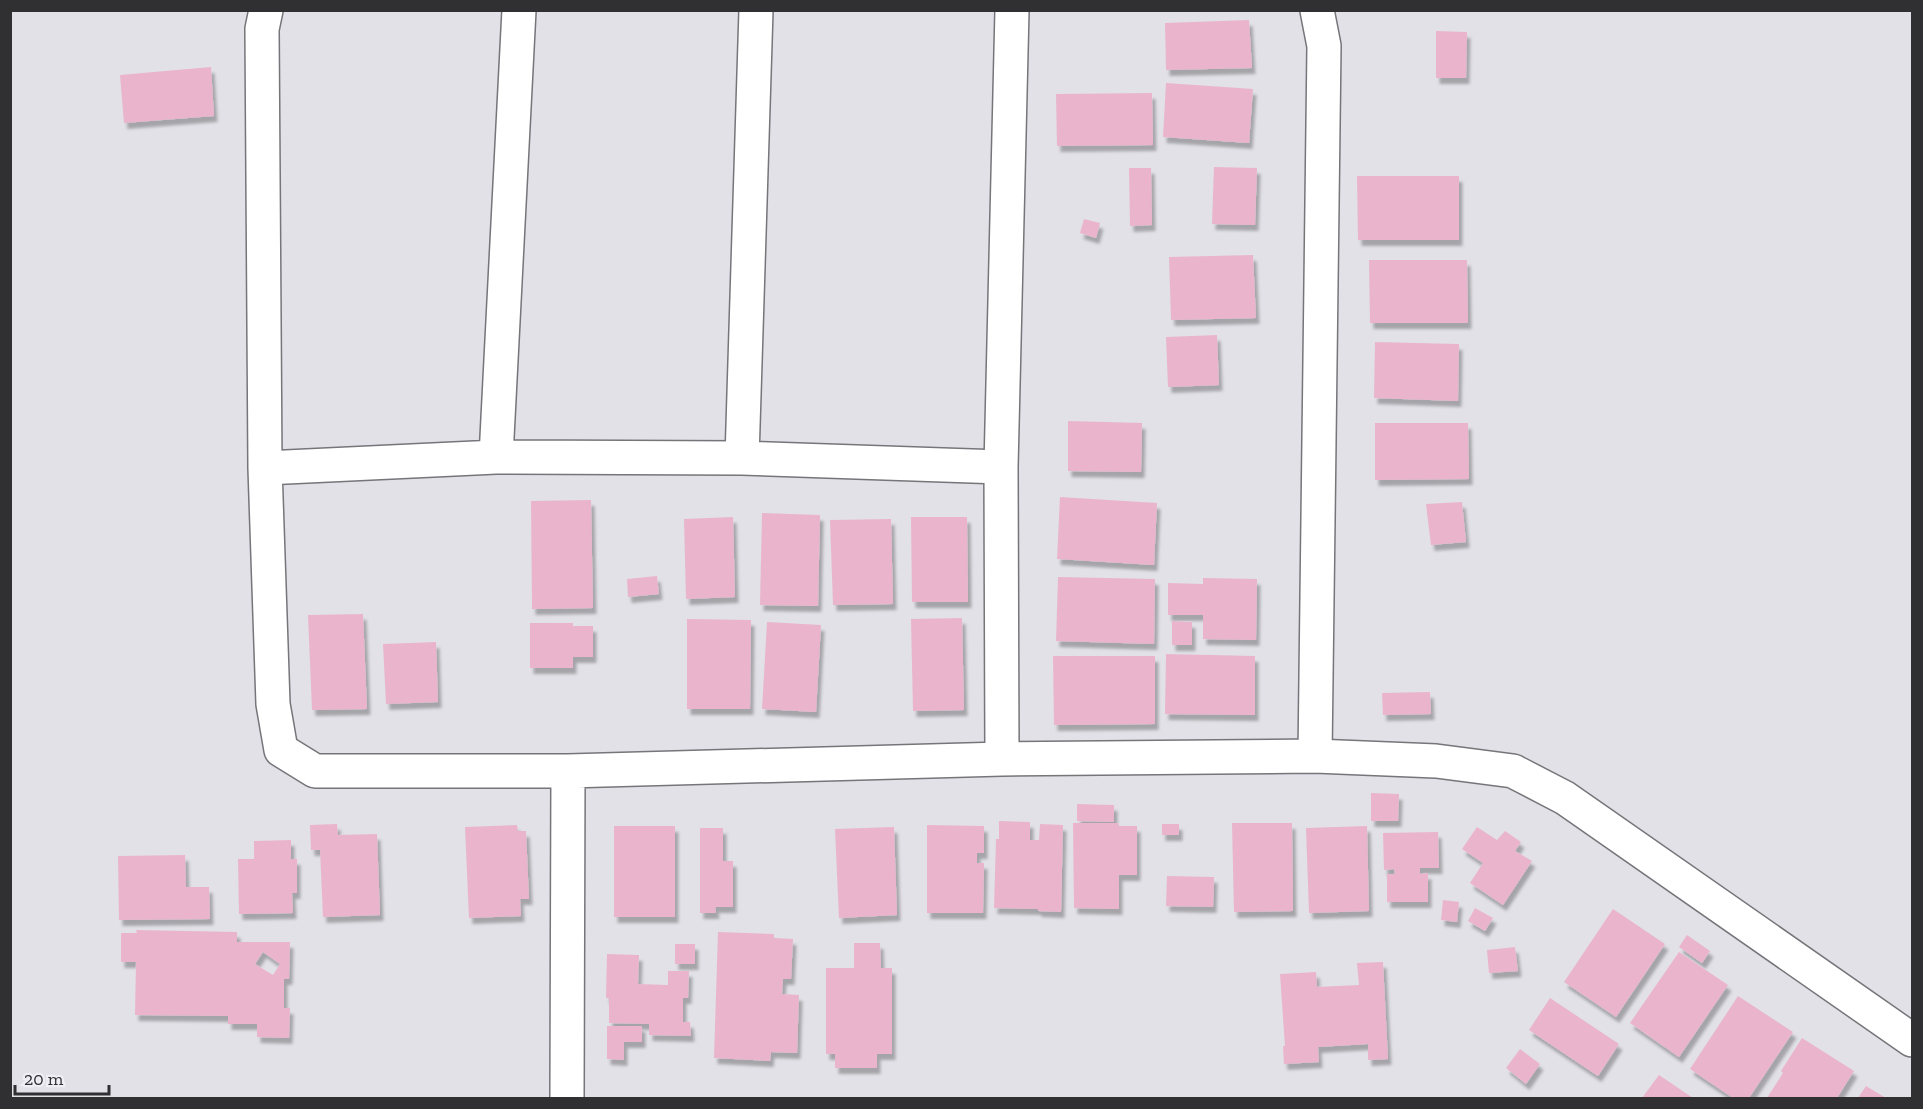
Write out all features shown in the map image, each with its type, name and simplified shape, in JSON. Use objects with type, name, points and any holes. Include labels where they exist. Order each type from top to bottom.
[{"type":"street","points":[[266,10],[262,29],[265,468],[273,704],[281,750],[315,771],[568,771],[1002,759],[1315,756],[1436,761],[1513,771],[1565,798],[1912,1040]]},
{"type":"street","points":[[496,457],[519,10]]},
{"type":"street","points":[[742,458],[756,10]]},
{"type":"street","points":[[1002,759],[1001,467],[1012,10]]},
{"type":"street","points":[[1315,756],[1324,46],[1317,10]]},
{"type":"street","points":[[265,468],[496,457],[742,458],[1001,467]]},
{"type":"street","points":[[567,1098],[568,771]]},
{"type":"building","points":[[1249,20],[1252,68],[1166,70],[1165,23]]},
{"type":"building","points":[[1436,31],[1467,32],[1466,78],[1436,78]]},
{"type":"building","points":[[211,67],[214,116],[124,123],[120,75]]},
{"type":"building","points":[[1166,83],[1253,89],[1249,143],[1163,137]]},
{"type":"building","points":[[1152,93],[1153,145],[1057,146],[1056,94]]},
{"type":"building","points":[[1214,167],[1257,168],[1255,225],[1212,224]]},
{"type":"building","points":[[1129,168],[1151,168],[1152,225],[1130,226]]},
{"type":"building","points":[[1357,176],[1459,176],[1459,240],[1358,240]]},
{"type":"building","points":[[1084,219],[1100,223],[1096,238],[1080,233]]},
{"type":"building","points":[[1253,255],[1256,318],[1171,320],[1169,257]]},
{"type":"building","points":[[1369,260],[1467,260],[1468,323],[1370,323]]},
{"type":"building","points":[[1217,335],[1219,385],[1168,387],[1166,337]]},
{"type":"building","points":[[1375,342],[1459,344],[1458,401],[1374,398]]},
{"type":"building","points":[[1068,421],[1142,423],[1141,472],[1068,471]]},
{"type":"building","points":[[1375,423],[1468,423],[1469,479],[1375,480]]},
{"type":"building","points":[[1060,497],[1157,503],[1154,565],[1057,559]]},
{"type":"building","points":[[591,500],[593,608],[532,609],[531,501]]},
{"type":"building","points":[[1462,502],[1466,542],[1431,545],[1426,504]]},
{"type":"building","points":[[762,513],[820,515],[818,606],[760,605]]},
{"type":"building","points":[[733,517],[735,597],[686,599],[684,519]]},
{"type":"building","points":[[911,517],[967,517],[968,602],[912,602]]},
{"type":"building","points":[[891,519],[893,604],[833,605],[830,520]]},
{"type":"building","points":[[657,576],[659,594],[628,597],[627,579]]},
{"type":"building","points":[[1058,577],[1155,579],[1154,644],[1056,641]]},
{"type":"building","points":[[1203,578],[1257,579],[1256,640],[1203,639],[1203,615],[1168,615],[1168,583],[1203,584]]},
{"type":"building","points":[[363,614],[367,709],[312,710],[308,615]]},
{"type":"building","points":[[962,618],[964,710],[913,711],[911,619]]},
{"type":"building","points":[[687,619],[751,620],[750,709],[687,709]]},
{"type":"building","points":[[1172,621],[1192,622],[1192,645],[1172,645]]},
{"type":"building","points":[[767,622],[821,625],[816,712],[762,709]]},
{"type":"building","points":[[530,623],[573,623],[573,626],[593,626],[593,657],[573,657],[573,668],[530,668]]},
{"type":"building","points":[[436,642],[438,702],[386,704],[383,644]]},
{"type":"building","points":[[1166,654],[1255,656],[1255,715],[1165,714]]},
{"type":"building","points":[[1053,656],[1155,656],[1155,724],[1054,725]]},
{"type":"building","points":[[1430,692],[1431,714],[1383,715],[1382,693]]},
{"type":"building","points":[[1371,793],[1399,794],[1398,821],[1371,821]]},
{"type":"building","points":[[1077,804],[1114,805],[1114,822],[1077,821]]},
{"type":"building","points":[[999,821],[1030,822],[1030,840],[1039,840],[1040,824],[1063,825],[1061,912],[994,908],[996,839],[999,839]]},
{"type":"building","points":[[1073,823],[1118,823],[1119,826],[1137,826],[1137,875],[1119,875],[1119,909],[1074,908]]},
{"type":"building","points":[[1232,823],[1292,823],[1293,911],[1234,912]]},
{"type":"building","points":[[337,824],[338,835],[377,834],[380,915],[323,917],[320,850],[311,850],[310,825]]},
{"type":"building","points":[[1162,824],[1179,824],[1179,835],[1162,835]]},
{"type":"building","points":[[517,825],[518,831],[526,831],[529,899],[520,899],[521,916],[469,918],[465,827]]},
{"type":"building","points":[[927,825],[984,826],[984,853],[977,853],[977,863],[984,863],[983,913],[927,913]]},
{"type":"building","points":[[614,826],[675,826],[675,917],[614,917]]},
{"type":"building","points":[[1367,826],[1369,911],[1309,913],[1306,828]]},
{"type":"building","points":[[894,827],[897,915],[839,918],[835,829]]},
{"type":"building","points":[[1477,827],[1497,840],[1505,831],[1521,842],[1515,851],[1532,861],[1503,905],[1470,883],[1483,863],[1462,849]]},
{"type":"building","points":[[700,828],[723,828],[723,861],[733,861],[733,907],[715,907],[716,913],[700,913]]},
{"type":"building","points":[[1438,832],[1439,868],[1420,868],[1420,874],[1428,873],[1428,902],[1387,902],[1387,874],[1395,874],[1394,869],[1384,870],[1383,833]]},
{"type":"building","points":[[291,840],[291,859],[297,859],[297,893],[292,893],[293,913],[239,914],[238,859],[254,859],[254,841]]},
{"type":"building","points":[[185,855],[186,887],[209,887],[210,919],[119,920],[118,856]]},
{"type":"building","points":[[1167,876],[1214,877],[1213,907],[1166,906]]},
{"type":"building","points":[[1443,900],[1459,902],[1457,922],[1441,920]]},
{"type":"building","points":[[1475,908],[1493,918],[1485,931],[1468,921]]},
{"type":"building","points":[[1613,909],[1665,944],[1616,1017],[1564,982]]},
{"type":"building","points":[[136,930],[237,932],[237,942],[290,942],[289,979],[284,979],[284,1008],[290,1008],[289,1038],[257,1037],[257,1024],[228,1024],[228,1016],[135,1015],[136,962],[121,962],[121,933],[137,933]],"holes":[[[263,952],[280,964],[273,975],[255,964]]]},
{"type":"building","points":[[718,932],[774,934],[774,938],[793,939],[791,979],[783,979],[782,994],[799,995],[797,1053],[771,1052],[770,1061],[714,1058]]},
{"type":"building","points":[[1687,935],[1710,951],[1702,963],[1679,947]]},
{"type":"building","points":[[854,943],[880,943],[881,968],[892,968],[892,1054],[877,1054],[877,1068],[835,1068],[835,1054],[826,1054],[826,968],[854,968]]},
{"type":"building","points":[[675,944],[695,944],[695,964],[675,964]]},
{"type":"building","points":[[1515,947],[1518,971],[1489,973],[1487,950]]},
{"type":"building","points":[[1679,952],[1728,985],[1679,1057],[1630,1023]]},
{"type":"building","points":[[607,954],[639,955],[638,984],[668,985],[668,971],[689,971],[688,998],[683,998],[683,1022],[690,1022],[691,1036],[649,1035],[649,1024],[609,1023],[609,998],[606,998]]},
{"type":"building","points":[[1383,962],[1388,1059],[1368,1060],[1368,1044],[1318,1047],[1319,1062],[1284,1064],[1280,974],[1316,972],[1317,987],[1359,985],[1357,963]]},
{"type":"building","points":[[1738,996],[1793,1032],[1749,1098],[1733,1098],[1690,1069]]},
{"type":"building","points":[[1550,998],[1619,1044],[1598,1076],[1529,1030]]},
{"type":"building","points":[[607,1026],[642,1026],[642,1042],[624,1042],[624,1060],[607,1059]]},
{"type":"building","points":[[1802,1038],[1854,1071],[1837,1098],[1767,1098],[1783,1073],[1781,1071]]},
{"type":"building","points":[[1520,1049],[1540,1064],[1526,1084],[1506,1068]]},
{"type":"building","points":[[1659,1075],[1693,1098],[1642,1098]]},
{"type":"building","points":[[1866,1086],[1886,1098],[1858,1098]]}]
